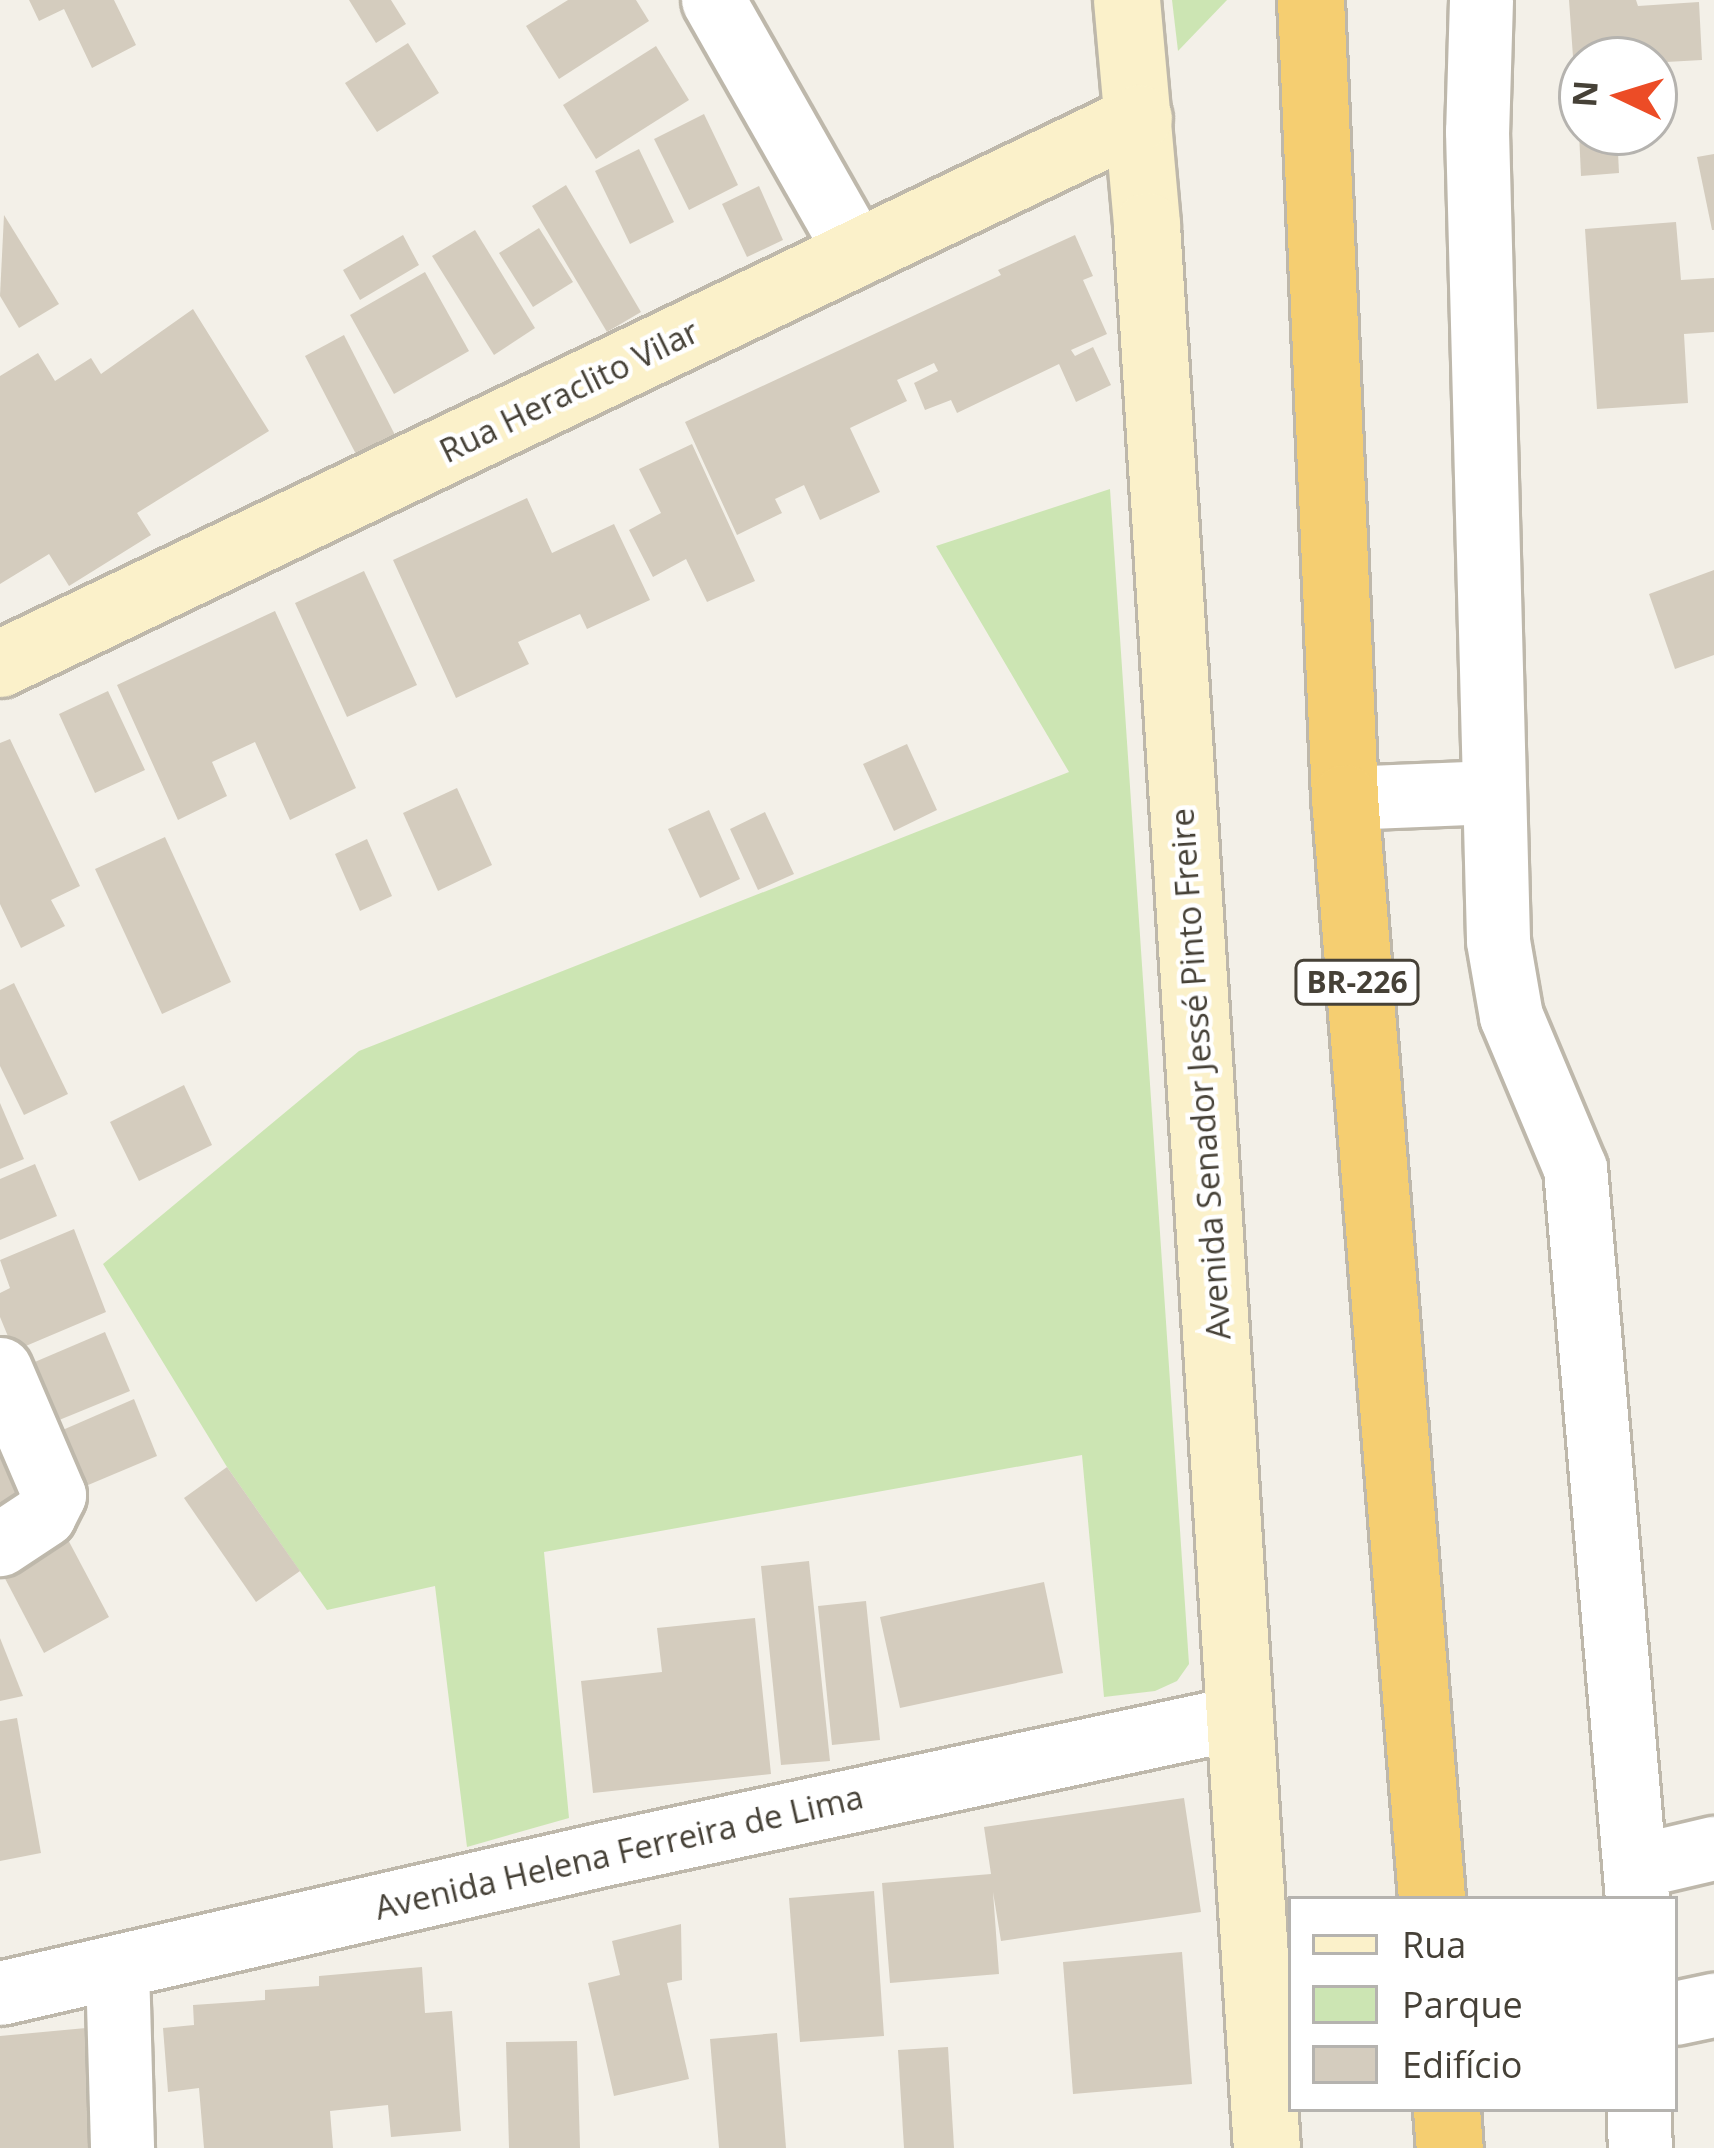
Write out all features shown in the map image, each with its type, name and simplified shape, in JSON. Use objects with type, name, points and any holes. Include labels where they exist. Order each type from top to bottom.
[{"type":"highway","name":"BR-226","points":[[1311,0],[1345,798],[1432,1896]]},
{"type":"highway","points":[[1448,2112],[1450,2148]]},
{"type":"street","points":[[713,0],[856,254]]},
{"type":"street","name":"Avenida Senador Jessé Pinto Freire","points":[[1126,0],[1138,118],[1267,2148]]},
{"type":"street","points":[[1480,0],[1478,131],[1492,792],[1504,989],[1575,1168],[1637,1882],[1714,1848]]},
{"type":"street","name":"Rua Heraclito Vilar","points":[[0,664],[1138,118]]},
{"type":"street","points":[[1345,798],[1492,792]]},
{"type":"street","points":[[0,1369],[54,1495],[44,1515],[0,1544]]},
{"type":"street","name":"Avenida Helena Ferreira de Lima","points":[[0,1993],[599,1855],[1240,1718]]},
{"type":"street","points":[[117,1967],[122,2148]]},
{"type":"street","points":[[1678,2012],[1714,2005]]},
{"type":"street","points":[[1640,2112],[1640,2148]]},
{"type":"green space","points":[[1172,0],[1227,0],[1178,51]]},
{"type":"green space","points":[[1110,489],[1189,1664],[1177,1681],[1155,1691],[1104,1697],[1082,1455],[544,1552],[569,1818],[467,1847],[435,1586],[327,1610],[227,1467],[103,1264],[359,1051],[1069,772],[936,546]]},
{"type":"building","points":[[29,0],[114,0],[136,45],[92,68],[64,9],[39,21]]},
{"type":"building","points":[[349,0],[391,0],[406,24],[376,43]]},
{"type":"building","points":[[568,0],[636,0],[649,21],[559,79],[526,26]]},
{"type":"building","points":[[1569,0],[1636,0],[1638,6],[1699,2],[1702,60],[1678,61],[1678,36],[1572,36]]},
{"type":"building","points":[[408,43],[439,93],[377,132],[345,83]]},
{"type":"building","points":[[656,46],[689,100],[596,159],[563,105]]},
{"type":"building","points":[[704,114],[738,185],[689,210],[654,139]]},
{"type":"building","points":[[639,149],[674,222],[630,244],[595,171]]},
{"type":"building","points":[[1714,154],[1714,230],[1712,230],[1697,157]]},
{"type":"building","points":[[1580,156],[1618,156],[1619,173],[1581,176]]},
{"type":"building","points":[[566,185],[641,312],[607,332],[532,206]]},
{"type":"building","points":[[759,186],[783,240],[747,257],[722,204]]},
{"type":"building","points":[[4,215],[59,304],[19,328],[0,296]]},
{"type":"building","points":[[1676,222],[1681,280],[1714,278],[1714,332],[1684,334],[1688,403],[1597,409],[1585,229]]},
{"type":"building","points":[[539,228],[573,282],[533,307],[499,253]]},
{"type":"building","points":[[475,230],[535,328],[494,355],[432,256]]},
{"type":"building","points":[[403,235],[419,265],[360,300],[343,270]]},
{"type":"building","points":[[1075,235],[1093,276],[1083,280],[1107,334],[1071,350],[1075,356],[1093,347],[1111,385],[1076,402],[1059,364],[957,413],[951,400],[925,410],[914,383],[938,371],[934,363],[897,380],[907,401],[850,428],[880,492],[820,520],[804,485],[775,499],[782,513],[737,535],[685,422],[1001,275],[998,270]]},
{"type":"building","points":[[425,272],[469,351],[394,394],[350,315]]},
{"type":"building","points":[[193,309],[269,431],[137,513],[151,535],[69,586],[49,554],[0,584],[0,376],[38,353],[55,381],[91,358],[101,374]]},
{"type":"building","points":[[344,335],[395,435],[357,456],[305,356]]},
{"type":"building","points":[[692,444],[755,581],[707,602],[686,559],[653,577],[629,530],[661,513],[639,469]]},
{"type":"building","points":[[527,498],[552,553],[614,524],[650,600],[587,629],[580,614],[518,642],[529,664],[456,698],[393,560]]},
{"type":"building","points":[[1714,570],[1714,655],[1675,669],[1649,594]]},
{"type":"building","points":[[364,571],[417,685],[347,717],[295,603]]},
{"type":"building","points":[[275,611],[356,788],[290,820],[255,742],[212,762],[227,796],[178,820],[117,685]]},
{"type":"building","points":[[108,691],[145,770],[95,793],[59,714]]},
{"type":"building","points":[[10,739],[80,886],[51,900],[65,926],[21,948],[0,904],[0,743]]},
{"type":"building","points":[[907,744],[937,810],[894,831],[863,764]]},
{"type":"building","points":[[457,788],[492,865],[438,891],[403,813]]},
{"type":"building","points":[[709,810],[740,879],[700,898],[668,829]]},
{"type":"building","points":[[765,812],[794,874],[758,890],[730,829]]},
{"type":"building","points":[[165,837],[231,982],[162,1014],[95,869]]},
{"type":"building","points":[[367,839],[392,896],[360,911],[335,854]]},
{"type":"building","points":[[14,983],[68,1094],[24,1115],[0,1066],[0,990]]},
{"type":"building","points":[[184,1085],[212,1145],[139,1181],[110,1122]]},
{"type":"building","points":[[0,1103],[24,1159],[0,1169]]},
{"type":"building","points":[[35,1164],[57,1216],[0,1240],[0,1179]]},
{"type":"building","points":[[74,1229],[106,1312],[14,1351],[0,1317],[0,1293],[10,1288],[0,1260]]},
{"type":"building","points":[[105,1332],[130,1391],[47,1425],[23,1367]]},
{"type":"building","points":[[134,1399],[157,1456],[81,1488],[58,1432]]},
{"type":"building","points":[[0,1411],[39,1490],[0,1510]]},
{"type":"building","points":[[227,1467],[300,1571],[256,1602],[184,1498]]},
{"type":"building","points":[[65,1534],[109,1617],[44,1653],[0,1569]]},
{"type":"building","points":[[809,1561],[830,1761],[781,1765],[761,1566]]},
{"type":"building","points":[[1044,1582],[1063,1673],[900,1708],[880,1617]]},
{"type":"building","points":[[866,1601],[880,1740],[832,1745],[818,1606]]},
{"type":"building","points":[[755,1618],[771,1774],[593,1793],[581,1681],[662,1672],[657,1628]]},
{"type":"building","points":[[0,1638],[23,1696],[0,1701]]},
{"type":"building","points":[[17,1718],[41,1853],[0,1861],[0,1721]]},
{"type":"building","points":[[1184,1798],[1201,1912],[1001,1941],[993,1892],[999,1974],[890,1983],[882,1883],[991,1874],[984,1827]]},
{"type":"building","points":[[874,1891],[884,2036],[800,2042],[789,1898]]},
{"type":"building","points":[[681,1924],[682,1980],[667,1983],[689,2079],[614,2096],[588,1983],[620,1975],[612,1941]]},
{"type":"building","points":[[1182,1952],[1192,2084],[1073,2094],[1063,1962]]},
{"type":"building","points":[[422,1967],[425,2013],[452,2011],[461,2131],[391,2137],[388,2105],[330,2111],[333,2148],[204,2148],[199,2088],[168,2092],[163,2028],[194,2025],[193,2005],[265,2000],[265,1990],[319,1986],[319,1976]]},
{"type":"building","points":[[86,2028],[91,2148],[0,2148],[0,2036]]},
{"type":"building","points":[[777,2033],[786,2148],[719,2148],[710,2039]]},
{"type":"building","points":[[577,2041],[580,2148],[509,2148],[506,2042]]},
{"type":"building","points":[[948,2047],[954,2148],[904,2148],[898,2050]]}]
